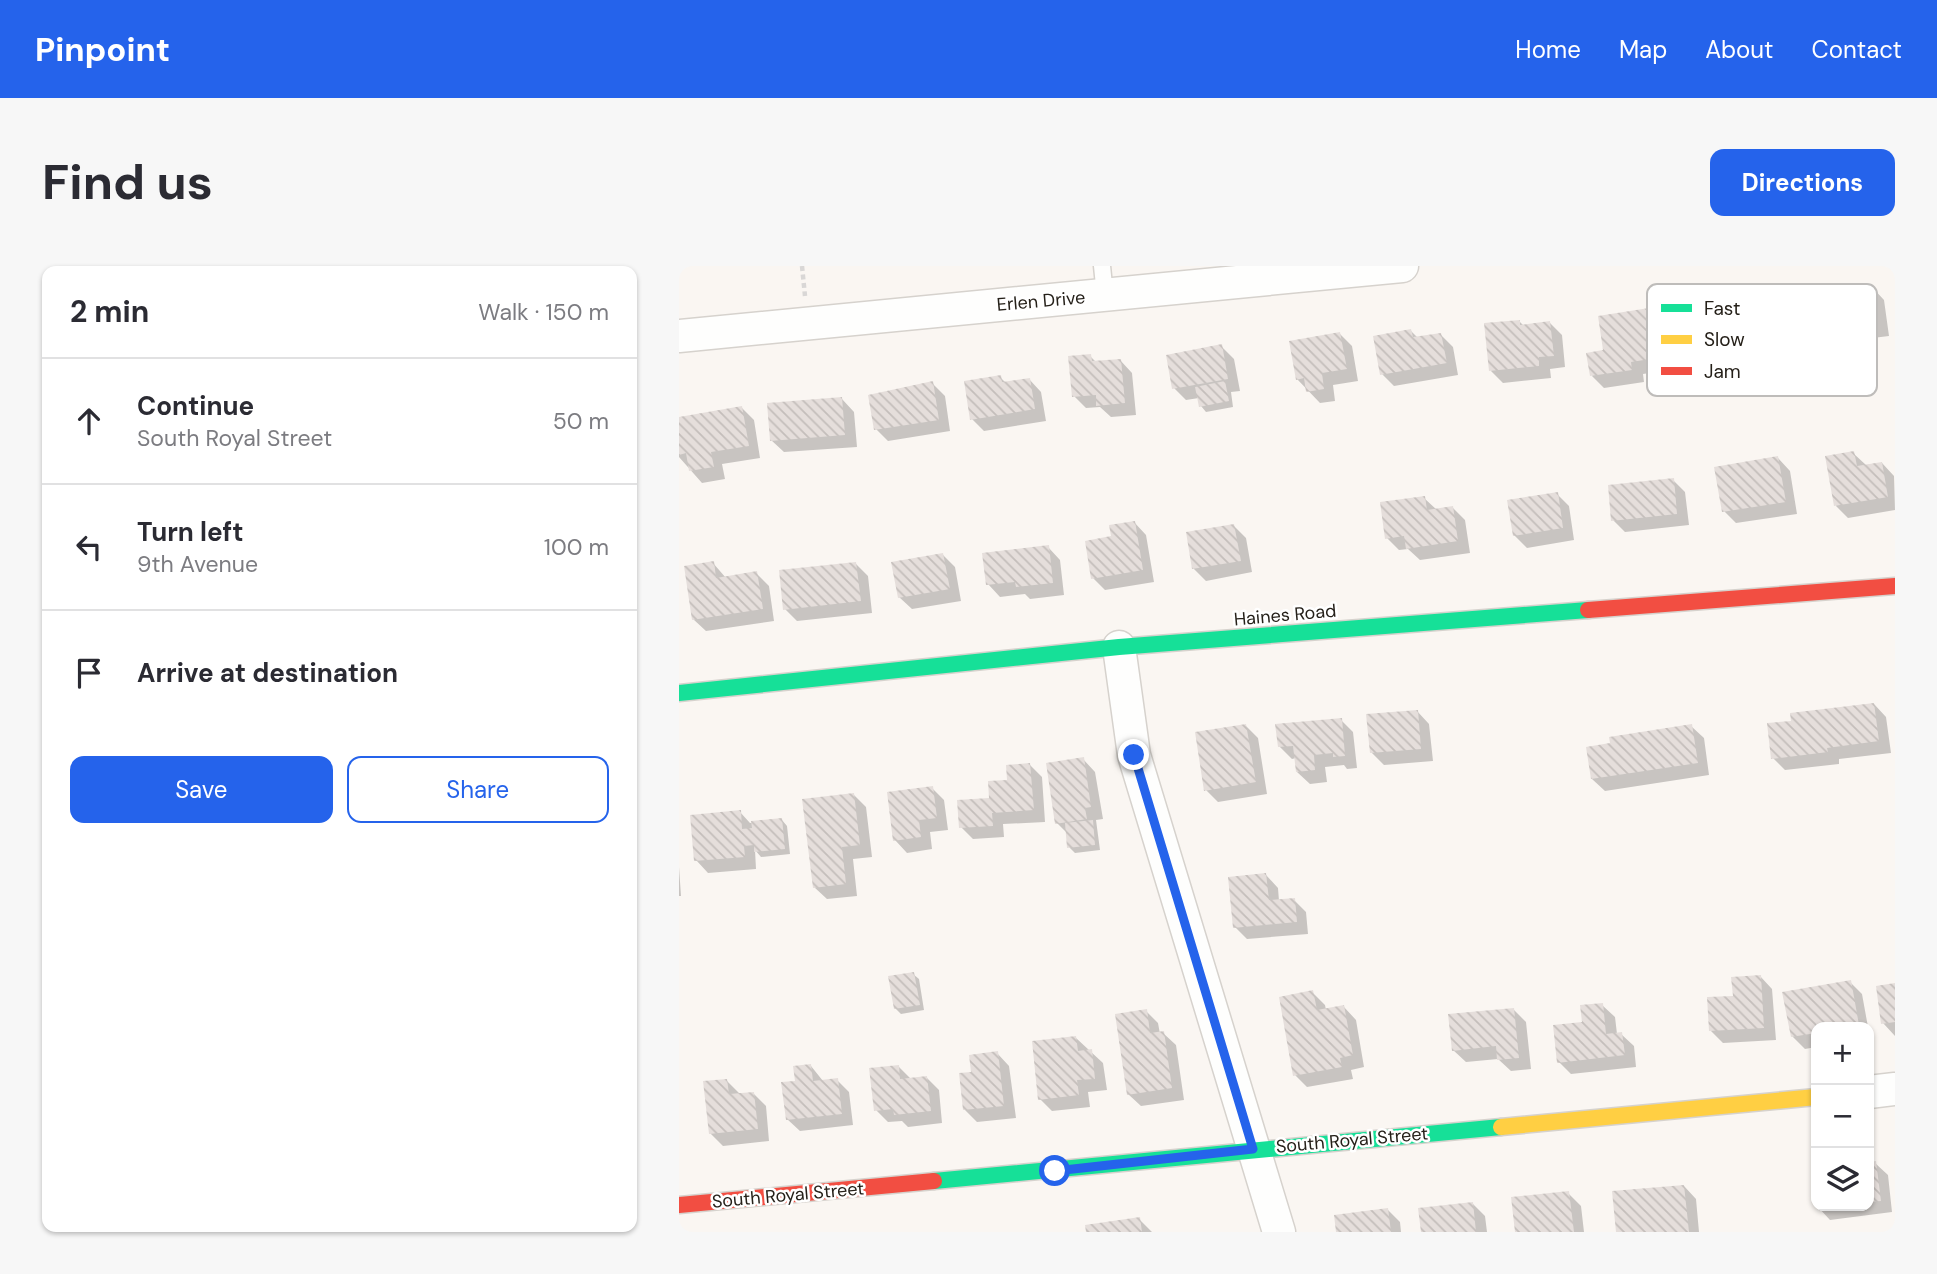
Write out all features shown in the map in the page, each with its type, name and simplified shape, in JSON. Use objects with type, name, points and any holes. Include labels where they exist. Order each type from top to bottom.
[{"type":"main road","name":"Haines Road","points":[[679,693],[1119,648],[1895,586]]},
{"type":"main road","name":"South Royal Street","points":[[679,1205],[1811,1097]]},
{"type":"street","name":"Erlen Drive","points":[[679,335],[1103,280],[1402,266]]},
{"type":"street","points":[[1119,648],[1134,755],[1279,1232]]},
{"type":"street","points":[[1874,1092],[1895,1090]]},
{"type":"building","points":[[1647,308],[1647,360],[1631,362],[1632,370],[1590,376],[1586,353],[1603,350],[1598,316]]},
{"type":"building","points":[[1520,320],[1520,325],[1550,321],[1554,356],[1539,357],[1539,366],[1489,371],[1484,323]]},
{"type":"building","points":[[1411,329],[1413,337],[1441,333],[1447,363],[1380,375],[1373,336]]},
{"type":"building","points":[[1340,332],[1347,369],[1322,373],[1324,389],[1306,392],[1304,378],[1296,380],[1289,341]]},
{"type":"building","points":[[1222,344],[1228,379],[1172,389],[1166,355]]},
{"type":"building","points":[[1091,354],[1092,361],[1121,359],[1125,403],[1096,406],[1096,395],[1072,397],[1068,356]]},
{"type":"building","points":[[1001,375],[1002,382],[1030,378],[1035,409],[970,420],[964,381]]},
{"type":"building","points":[[933,381],[939,420],[874,430],[868,395]]},
{"type":"building","points":[[1225,381],[1229,401],[1199,407],[1195,387]]},
{"type":"building","points":[[842,397],[845,435],[770,441],[767,403]]},
{"type":"building","points":[[742,406],[749,446],[711,452],[714,467],[689,471],[686,453],[679,455],[679,417]]},
{"type":"building","points":[[1854,451],[1857,466],[1882,462],[1888,497],[1834,506],[1825,456]]},
{"type":"building","points":[[1778,456],[1786,502],[1722,512],[1714,467]]},
{"type":"building","points":[[1674,478],[1677,514],[1611,521],[1608,485]]},
{"type":"building","points":[[1558,492],[1563,528],[1513,536],[1507,500]]},
{"type":"building","points":[[1425,496],[1427,510],[1453,506],[1458,541],[1406,549],[1404,536],[1385,539],[1380,502]]},
{"type":"building","points":[[1135,521],[1143,570],[1091,579],[1085,541],[1111,536],[1109,525]]},
{"type":"building","points":[[1234,524],[1241,561],[1192,569],[1186,532]]},
{"type":"building","points":[[1049,545],[1053,583],[1016,587],[1015,582],[986,585],[982,553]]},
{"type":"building","points":[[943,553],[950,589],[898,598],[891,562]]},
{"type":"building","points":[[714,561],[716,578],[757,571],[763,609],[692,620],[684,566]]},
{"type":"building","points":[[856,562],[861,601],[783,610],[779,570]]},
{"type":"building","points":[[1874,703],[1879,741],[1827,748],[1828,752],[1771,759],[1767,723],[1791,721],[1790,713]]},
{"type":"building","points":[[1418,710],[1421,749],[1370,753],[1366,714]]},
{"type":"building","points":[[1342,718],[1345,756],[1333,757],[1333,753],[1314,755],[1315,770],[1296,772],[1293,746],[1278,747],[1275,724]]},
{"type":"building","points":[[1246,724],[1256,782],[1204,791],[1195,732]]},
{"type":"building","points":[[1692,724],[1698,763],[1591,779],[1586,747],[1610,743],[1609,737]]},
{"type":"building","points":[[1084,757],[1091,807],[1085,808],[1087,819],[1055,824],[1046,763]]},
{"type":"building","points":[[1030,763],[1034,810],[992,813],[993,826],[959,828],[957,800],[989,798],[988,781],[1007,780],[1006,765]]},
{"type":"building","points":[[933,786],[937,818],[919,820],[921,837],[893,841],[887,792]]},
{"type":"building","points":[[854,793],[860,845],[842,847],[846,884],[813,888],[802,799]]},
{"type":"building","points":[[741,810],[742,829],[752,828],[751,821],[782,818],[785,849],[754,852],[754,845],[744,846],[745,857],[694,861],[690,815]]},
{"type":"building","points":[[1093,820],[1095,845],[1067,848],[1065,823]]},
{"type":"building","points":[[1266,873],[1269,900],[1295,898],[1297,922],[1233,928],[1228,877]]},
{"type":"building","points":[[914,972],[920,1005],[894,1009],[888,976]]},
{"type":"building","points":[[1761,975],[1764,1028],[1709,1031],[1707,997],[1733,996],[1731,977]]},
{"type":"building","points":[[1851,980],[1858,1022],[1811,1022],[1811,1034],[1791,1037],[1782,992]]},
{"type":"building","points":[[1895,983],[1895,1022],[1881,1024],[1876,986]]},
{"type":"building","points":[[1313,990],[1317,1010],[1344,1005],[1353,1055],[1340,1058],[1342,1067],[1293,1076],[1279,997]]},
{"type":"building","points":[[1603,1003],[1606,1034],[1622,1032],[1625,1055],[1557,1063],[1553,1025],[1582,1022],[1580,1005]]},
{"type":"building","points":[[1514,1008],[1519,1058],[1497,1060],[1496,1046],[1452,1051],[1448,1014]]},
{"type":"building","points":[[1147,1009],[1150,1033],[1164,1031],[1172,1088],[1127,1095],[1115,1014]]},
{"type":"building","points":[[1076,1036],[1078,1051],[1092,1049],[1095,1079],[1077,1080],[1079,1095],[1038,1100],[1032,1041]]},
{"type":"building","points":[[998,1051],[1004,1106],[963,1110],[959,1073],[971,1072],[969,1055]]},
{"type":"building","points":[[811,1064],[813,1081],[838,1078],[842,1114],[786,1120],[781,1082],[795,1081],[793,1066]]},
{"type":"building","points":[[899,1065],[900,1079],[927,1076],[931,1111],[894,1115],[893,1109],[874,1111],[869,1068]]},
{"type":"building","points":[[727,1079],[729,1094],[754,1092],[758,1129],[709,1134],[703,1081]]},
{"type":"building","points":[[1876,1161],[1881,1201],[1874,1202]]},
{"type":"building","points":[[1684,1185],[1689,1232],[1616,1232],[1612,1191]]},
{"type":"building","points":[[1569,1191],[1574,1232],[1515,1232],[1511,1197]]},
{"type":"building","points":[[1473,1202],[1476,1232],[1421,1232],[1418,1208]]},
{"type":"building","points":[[1388,1208],[1391,1232],[1336,1232],[1334,1215]]},
{"type":"building","points":[[1140,1217],[1142,1232],[1086,1232],[1085,1225]]},
{"type":"traffic: fast","points":[[679,693],[1119,647],[1588,610]]},
{"type":"traffic: fast","points":[[934,1181],[1501,1127]]},
{"type":"traffic: slow","points":[[1501,1127],[1811,1097]]},
{"type":"traffic: jam","points":[[1588,610],[1895,586]]},
{"type":"traffic: jam","points":[[679,1205],[934,1181]]},
{"type":"route","points":[[1055,1171],[1253,1149],[1134,755]]}]
